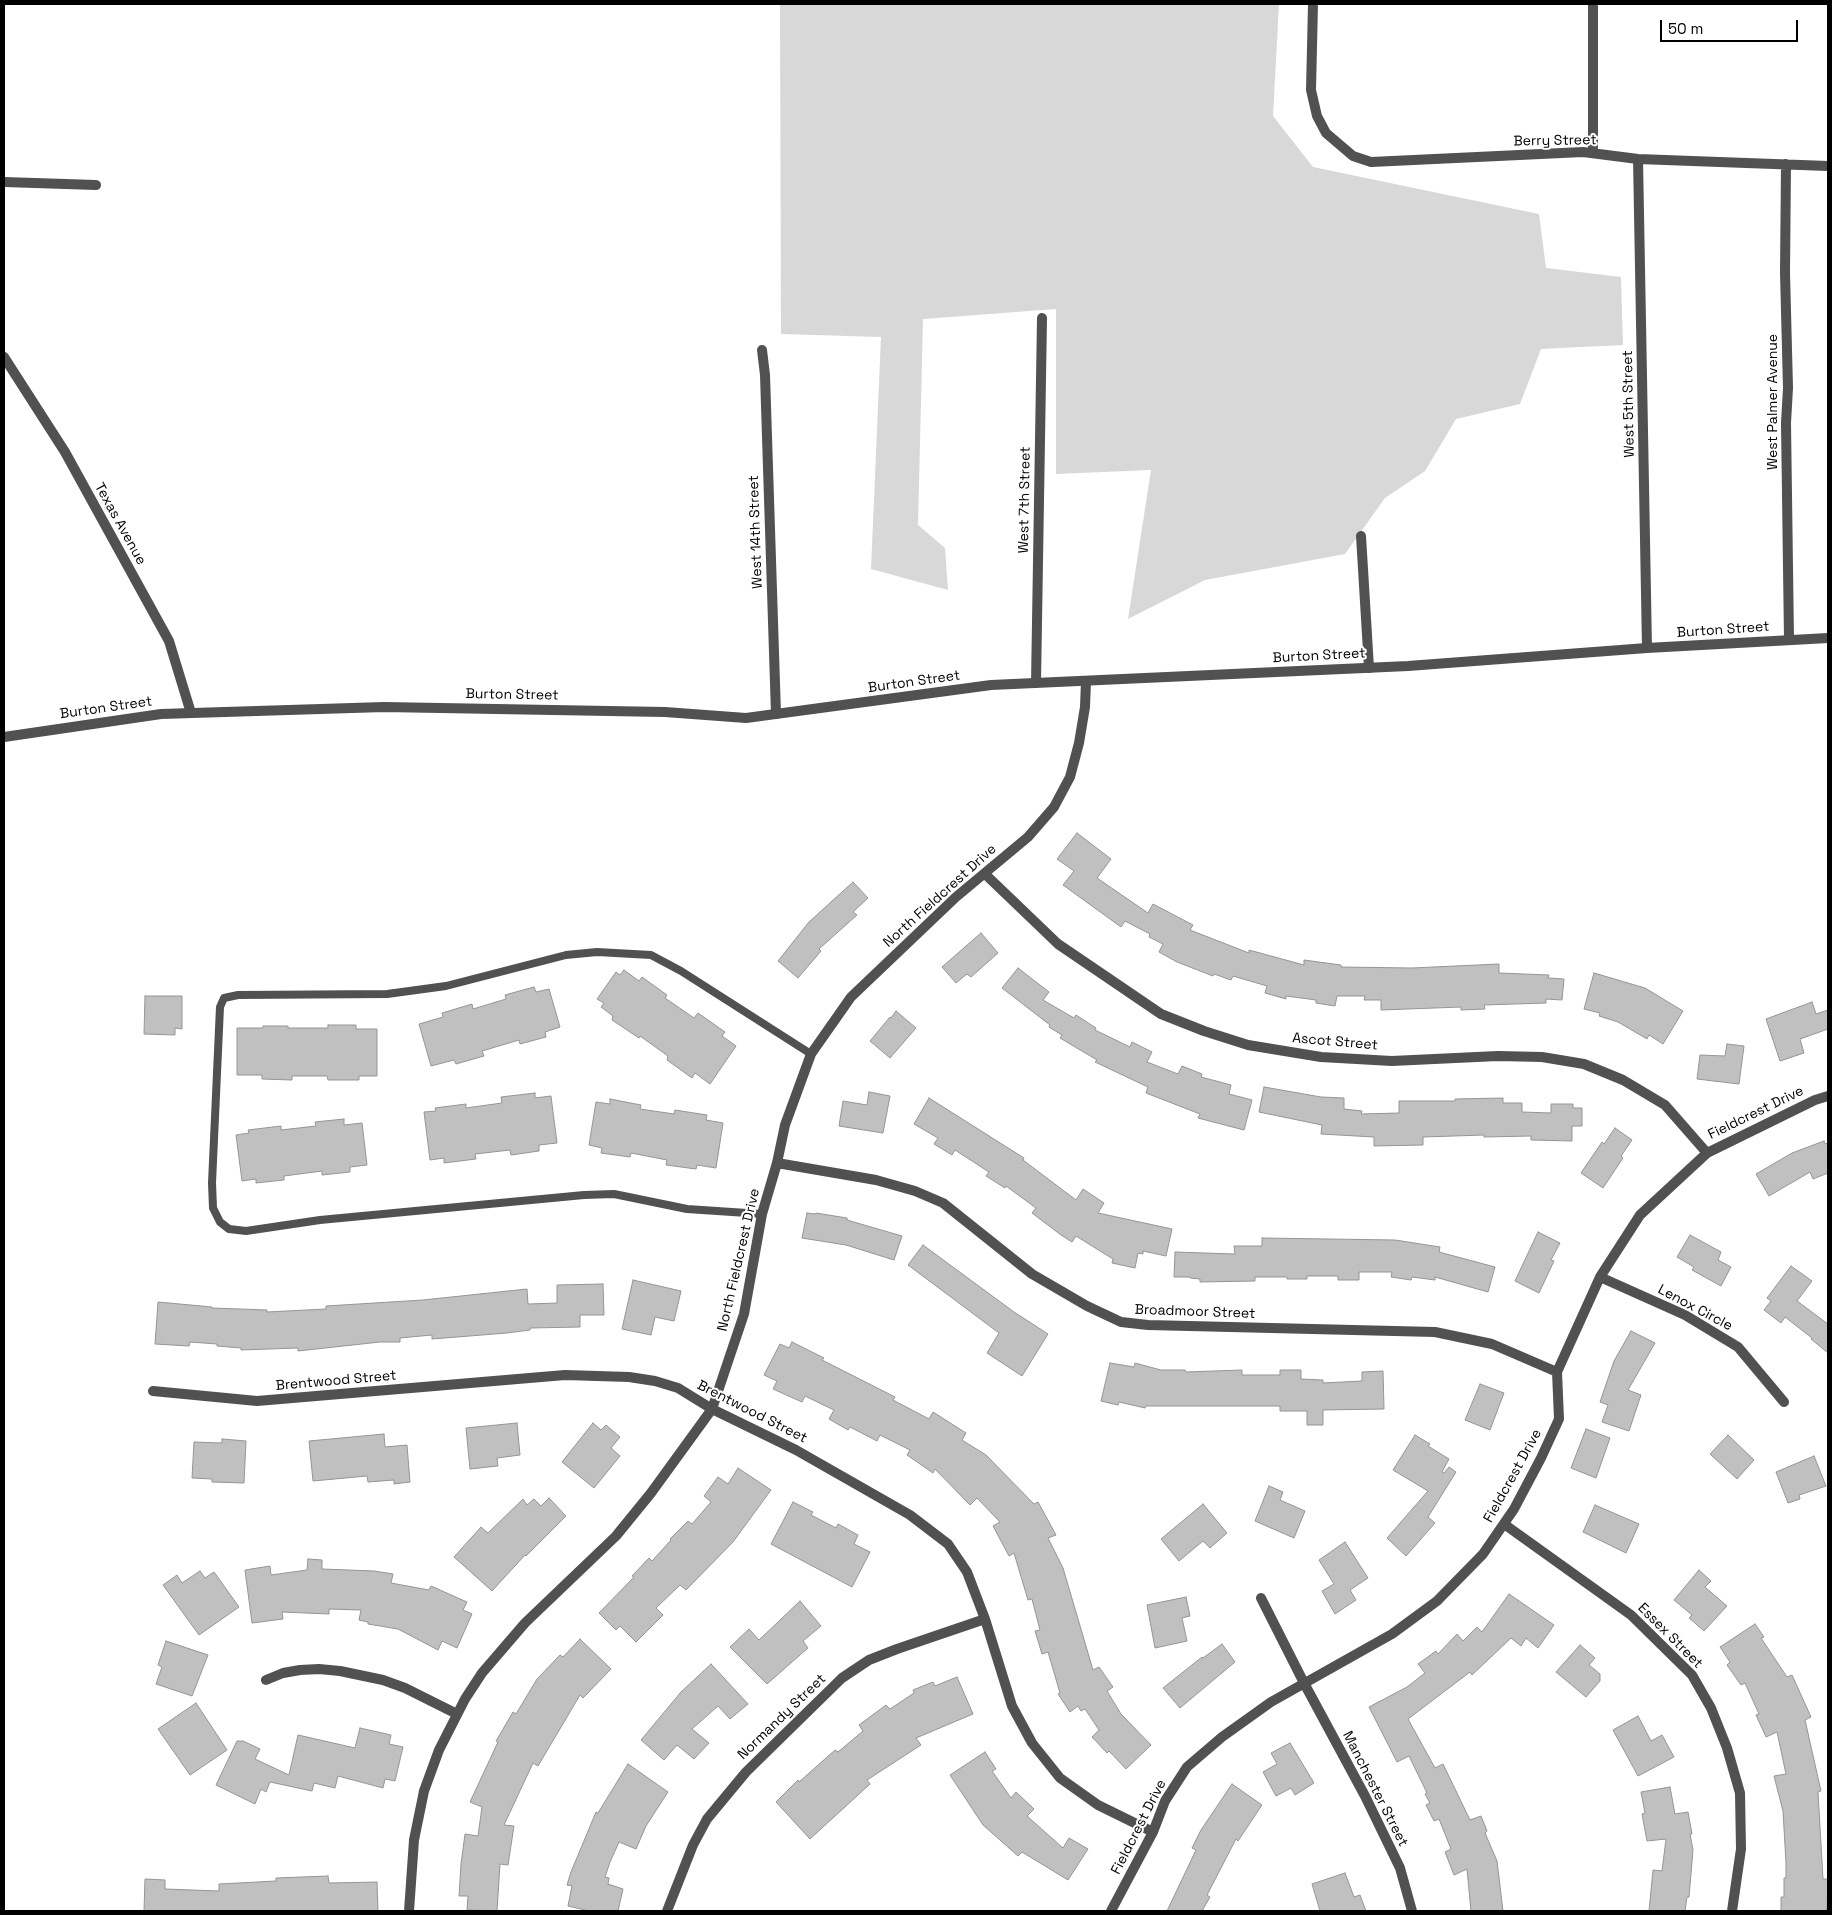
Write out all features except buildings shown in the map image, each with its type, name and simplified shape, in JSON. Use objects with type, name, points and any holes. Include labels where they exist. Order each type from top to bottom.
[{"type":"street","name":"Berry Street","points":[[1313,4],[1311,90],[1317,116],[1326,133],[1345,150],[1353,156],[1371,162],[1583,152],[1638,158],[1828,166]]},
{"type":"street","points":[[1593,4],[1593,153]]},
{"type":"street","name":"West 5th Street","points":[[1638,158],[1647,648]]},
{"type":"street","name":"West Palmer Avenue","points":[[1786,164],[1785,273],[1788,388],[1786,423],[1789,639]]},
{"type":"street","points":[[4,182],[96,185]]},
{"type":"street","name":"West 7th Street","points":[[1036,683],[1042,318]]},
{"type":"street","name":"West 14th Street","points":[[762,350],[765,374],[776,714]]},
{"type":"street","name":"Texas Avenue","points":[[4,357],[65,452],[169,641],[191,713]]},
{"type":"street","points":[[1361,536],[1369,668]]},
{"type":"street","name":"Burton Street","points":[[4,737],[161,714],[384,707],[664,712],[746,718],[991,685],[1369,668],[1647,648],[1828,638]]},
{"type":"street","name":"North Fieldcrest Drive","points":[[409,1911],[414,1840],[424,1791],[439,1750],[457,1714],[482,1673],[503,1648],[558,1590],[616,1536],[651,1493],[712,1408],[744,1314],[762,1214],[777,1163],[785,1125],[812,1054],[851,997],[956,897],[1028,836],[1054,807],[1070,777],[1079,743],[1085,707],[1086,681]]},
{"type":"street","name":"Ascot Street","points":[[985,874],[1058,944],[1161,1014],[1204,1031],[1248,1045],[1321,1057],[1392,1061],[1498,1056],[1533,1057],[1584,1064],[1623,1080],[1666,1105],[1708,1152]]},
{"type":"street","name":"Fieldcrest Drive","points":[[1111,1911],[1153,1832],[1165,1801],[1188,1766],[1222,1737],[1271,1702],[1392,1634],[1437,1601],[1483,1554],[1514,1509],[1541,1458],[1559,1419],[1557,1372],[1600,1277],[1640,1215],[1708,1152],[1815,1100],[1828,1096]]},
{"type":"street","name":"Broadmoor Street","points":[[777,1163],[876,1180],[915,1190],[944,1203],[1032,1274],[1087,1306],[1121,1322],[1148,1325],[1435,1332],[1492,1344],[1557,1372]]},
{"type":"street","name":"Lenox Circle","points":[[1600,1277],[1685,1315],[1738,1348],[1784,1402]]},
{"type":"street","name":"Brentwood Street","points":[[153,1391],[257,1401],[565,1375],[629,1376],[678,1388],[712,1408],[796,1450],[910,1515],[948,1544],[967,1572],[985,1619],[1012,1706],[1032,1743],[1060,1778],[1098,1805],[1153,1832]]},
{"type":"street","name":"Essex Street","points":[[1504,1524],[1632,1615],[1692,1675],[1711,1708],[1727,1748],[1740,1793],[1741,1849],[1732,1911]]},
{"type":"street","name":"Manchester Street","points":[[1261,1598],[1365,1796],[1395,1859],[1412,1911]]},
{"type":"street","name":"Normandy Street","points":[[667,1911],[693,1845],[707,1819],[746,1772],[842,1678],[869,1660],[985,1619]]},
{"type":"street","points":[[266,1680],[283,1673],[300,1670],[340,1671],[383,1680],[405,1688],[457,1714]]},
{"type":"lane","points":[[762,1214],[687,1209],[614,1194],[584,1195],[320,1220],[246,1231],[230,1229],[220,1222],[213,1208],[213,1163],[220,1007],[224,998],[238,995],[387,994],[446,986],[566,955],[597,952],[650,955],[681,971],[812,1054]]},
{"type":"shaded area","points":[[780,4],[1279,4],[1273,116],[1313,167],[1539,214],[1546,268],[1621,277],[1623,345],[1541,349],[1520,404],[1456,419],[1425,471],[1385,498],[1345,554],[1205,580],[1128,619],[1151,470],[1056,474],[1056,309],[923,319],[918,525],[945,548],[948,590],[871,569],[881,337],[781,334]]}]
